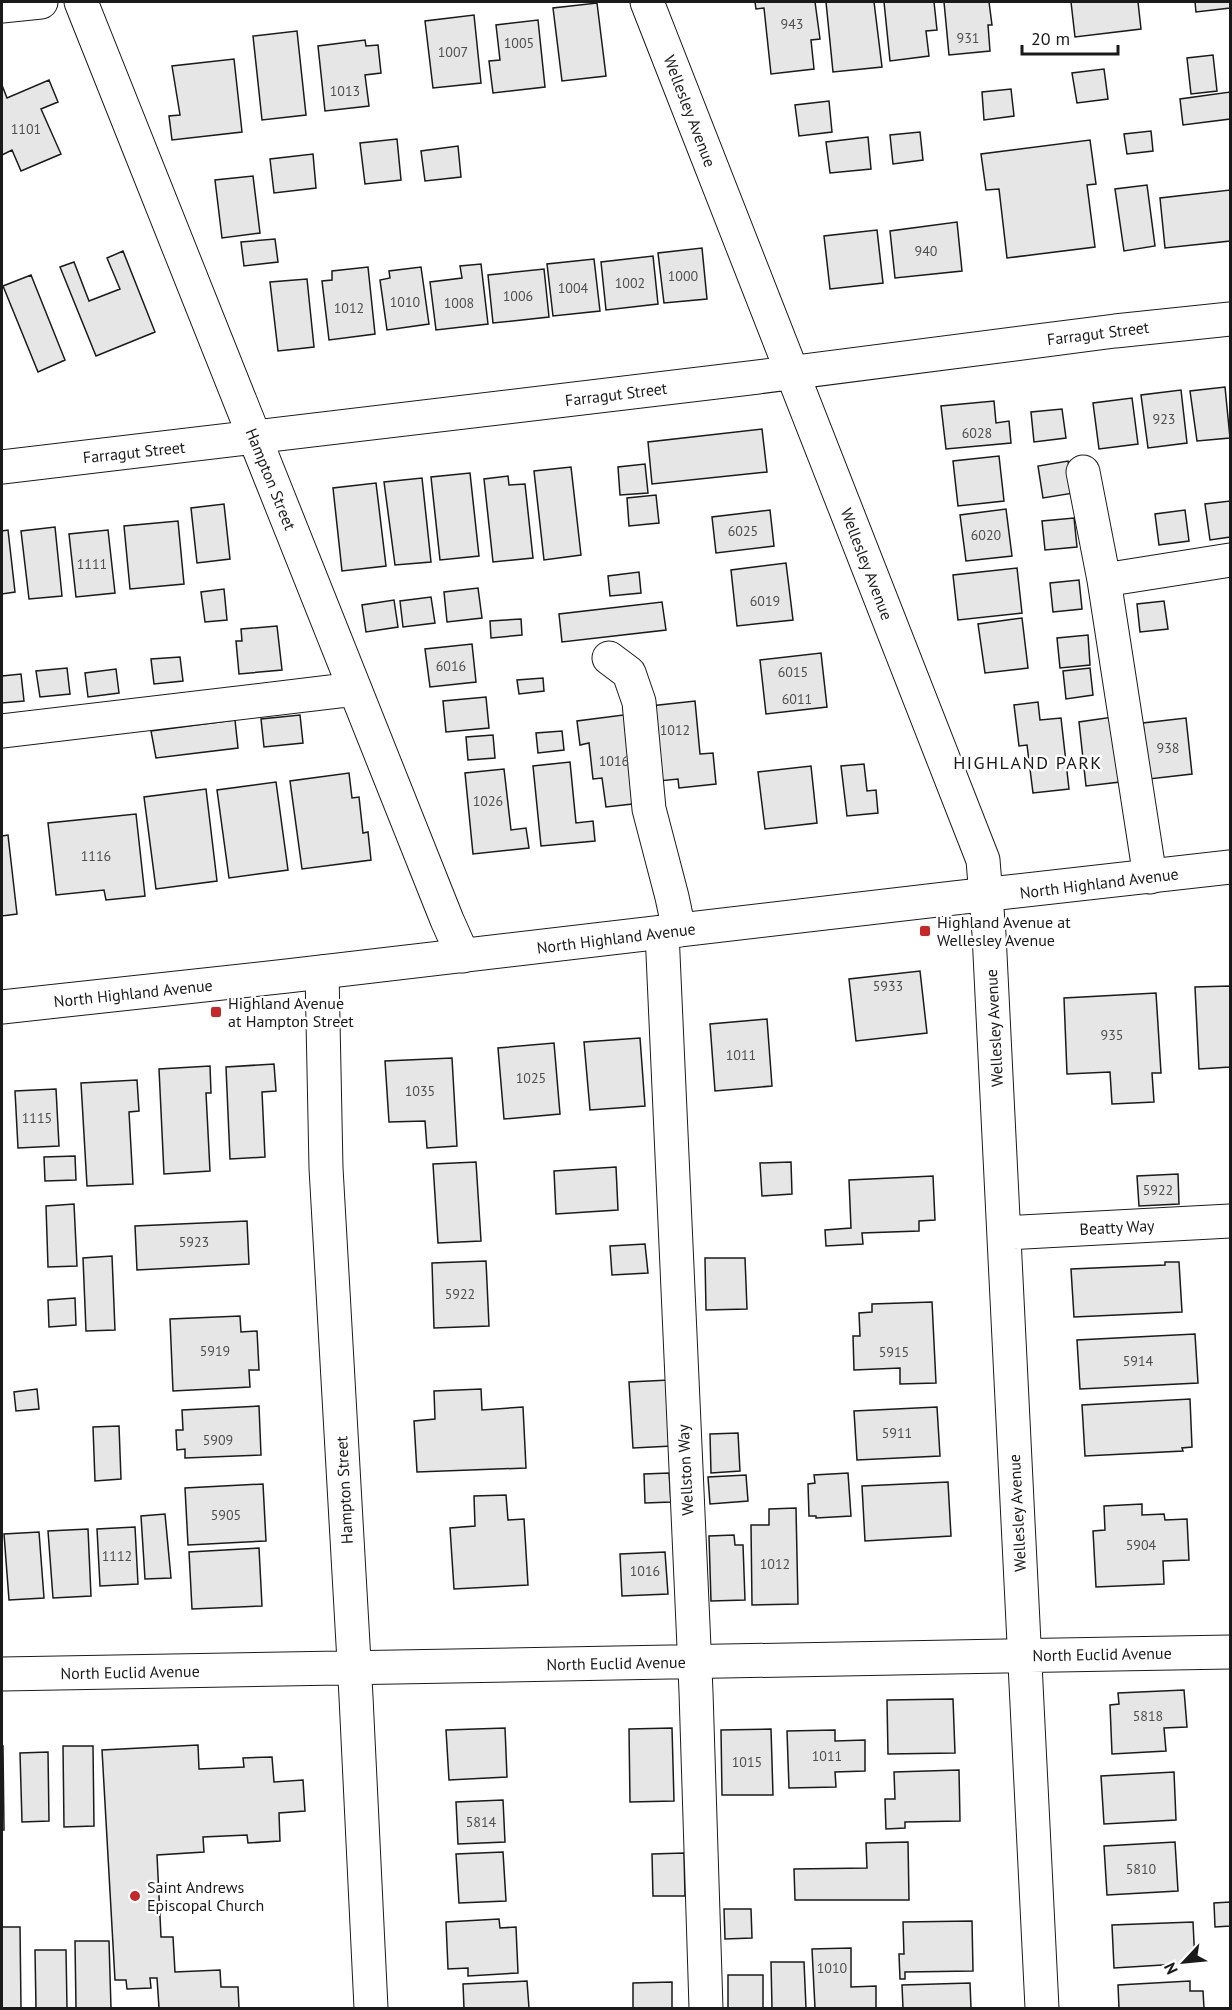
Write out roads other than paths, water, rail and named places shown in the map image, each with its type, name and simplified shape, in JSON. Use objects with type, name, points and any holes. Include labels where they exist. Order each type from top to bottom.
[{"type":"street","points":[[2,6],[40,2]]},
{"type":"street","name":"Hampton Street","points":[[81,2],[463,956]]},
{"type":"street","name":"Wellesley Avenue","points":[[647,2],[983,860],[1004,1233],[1042,2008]]},
{"type":"street","name":"Farragut Street","points":[[2,467],[792,373],[1115,331],[1230,319]]},
{"type":"street","points":[[1083,472],[1104,580],[1150,877]]},
{"type":"street","points":[[1104,580],[1230,560]]},
{"type":"street","name":"Wellston Way","points":[[609,658],[629,674],[639,702],[649,809],[672,897],[670,931],[706,2008]]},
{"type":"street","points":[[2,731],[355,689]]},
{"type":"street","name":"North Highland Avenue","points":[[2,1007],[1230,867]]},
{"type":"street","name":"Hampton Street","points":[[322,972],[326,1168],[371,2008]]},
{"type":"street","name":"Beatty Way","points":[[1004,1233],[1230,1221]]},
{"type":"street","name":"North Euclid Avenue","points":[[2,1674],[1230,1652]]},
{"type":"place","name":"Highland Avenue at Wellesley Avenue","points":[[925,931]]},
{"type":"place","name":"Highland Avenue at Hampton Street","points":[[216,1012]]},
{"type":"place","name":"Saint Andrews Episcopal Church","points":[[135,1896]]},
{"type":"district","name":"HIGHLAND PARK","points":[[1028,763]]}]
